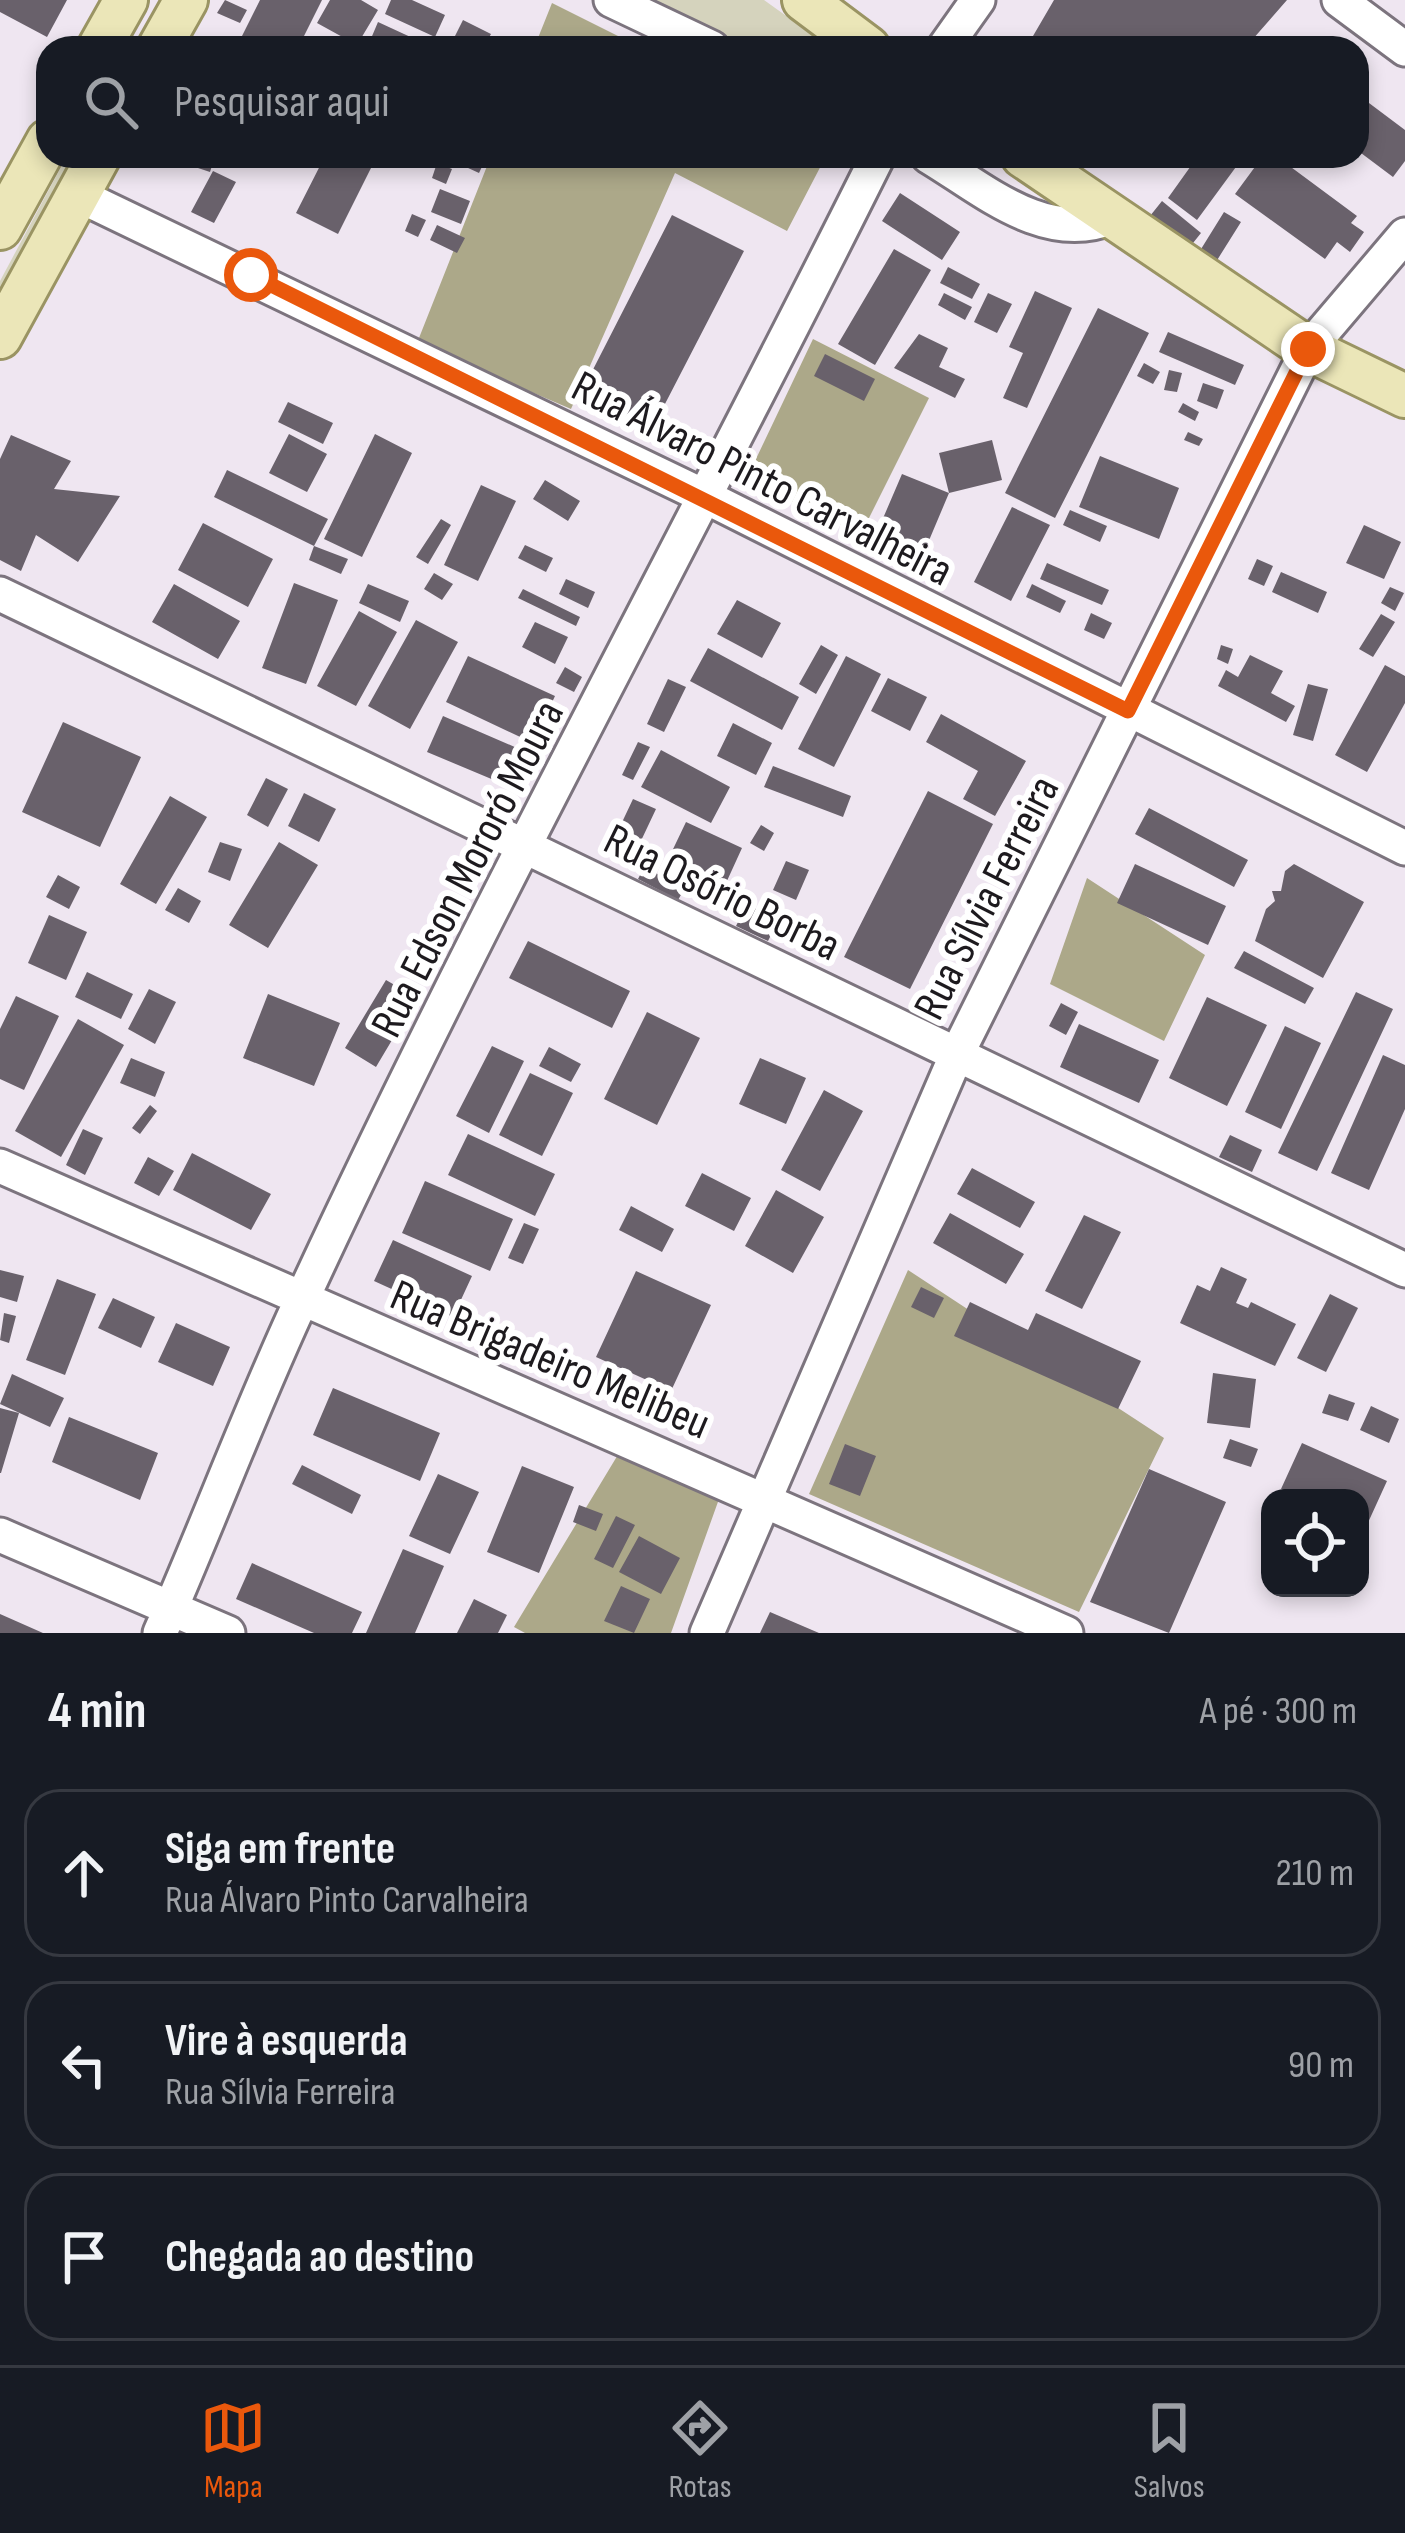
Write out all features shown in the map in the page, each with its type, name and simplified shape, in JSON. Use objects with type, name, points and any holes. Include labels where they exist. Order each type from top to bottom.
[{"type":"main road","points":[[106,36],[126,0]]},
{"type":"main road","points":[[166,36],[186,0]]},
{"type":"main road","points":[[804,0],[852,36]]},
{"type":"main road","points":[[0,228],[36,163]]},
{"type":"main road","points":[[0,337],[93,168]]},
{"type":"main road","points":[[1041,168],[1308,349],[1405,396]]},
{"type":"street","points":[[611,0],[687,36]]},
{"type":"street","points":[[952,36],[978,0]]},
{"type":"street","points":[[1339,0],[1405,50]]},
{"type":"street","name":"Rua Edson Mororó Moura","points":[[166,1620],[301,1300],[526,844],[708,498],[872,168]]},
{"type":"street","points":[[948,168],[1031,217],[1078,226],[1112,217]]},
{"type":"street","name":"Rua Álvaro Pinto Carvalheira","points":[[78,195],[708,498],[1405,848]]},
{"type":"street","name":"Rua Sílvia Ferreira","points":[[707,1633],[956,1056],[1308,349],[1405,235]]},
{"type":"street","name":"Rua Osório Borba","points":[[0,594],[1405,1270]]},
{"type":"street","name":"Rua Brigadeiro Melibeu","points":[[0,1166],[1066,1633]]},
{"type":"street","points":[[0,1534],[166,1620],[228,1633]]},
{"type":"shaded area","points":[[646,0],[764,0],[814,36],[719,36]]},
{"type":"shaded area","points":[[552,3],[618,36],[539,36]]},
{"type":"shaded area","points":[[61,168],[86,168],[0,330],[0,281]]},
{"type":"shaded area","points":[[486,168],[820,168],[787,231],[675,173],[571,409],[417,343]]},
{"type":"shaded area","points":[[813,339],[929,398],[861,534],[746,480]]},
{"type":"shaded area","points":[[1087,878],[1205,955],[1164,1041],[1050,984]]},
{"type":"shaded area","points":[[908,1270],[1164,1438],[1079,1612],[809,1494]]},
{"type":"shaded area","points":[[619,1453],[719,1499],[671,1633],[525,1633],[514,1627]]},
{"type":"building","points":[[0,0],[67,0],[48,36],[0,12]]},
{"type":"building","points":[[225,0],[247,10],[240,23],[217,13]]},
{"type":"building","points":[[260,0],[322,0],[304,36],[242,36]]},
{"type":"building","points":[[330,0],[361,0],[378,10],[362,36],[341,36],[317,23]]},
{"type":"building","points":[[391,0],[412,0],[445,15],[433,36],[385,14]]},
{"type":"building","points":[[1054,0],[1287,0],[1256,36],[1033,36]]},
{"type":"building","points":[[463,20],[491,34],[490,36],[455,36]]},
{"type":"building","points":[[378,22],[408,36],[372,36]]},
{"type":"building","points":[[1369,103],[1405,130],[1405,161],[1393,177],[1369,159]]},
{"type":"building","points":[[319,168],[371,168],[338,234],[296,213]]},
{"type":"building","points":[[435,168],[452,169],[446,184],[432,178]]},
{"type":"building","points":[[1189,168],[1235,168],[1197,220],[1168,198]]},
{"type":"building","points":[[1254,168],[1292,168],[1357,216],[1351,223],[1364,232],[1350,252],[1337,242],[1325,259],[1235,194]]},
{"type":"building","points":[[213,171],[236,182],[214,223],[191,212]]},
{"type":"building","points":[[440,189],[470,201],[461,224],[431,212]]},
{"type":"building","points":[[900,193],[960,232],[942,260],[882,221]]},
{"type":"building","points":[[1162,201],[1201,233],[1189,248],[1150,216]]},
{"type":"building","points":[[1224,212],[1241,222],[1209,273],[1193,262]]},
{"type":"building","points":[[412,214],[426,220],[418,237],[405,231]]},
{"type":"building","points":[[672,215],[744,251],[651,431],[580,395]]},
{"type":"building","points":[[437,225],[465,238],[457,253],[430,240]]},
{"type":"building","points":[[894,249],[931,270],[875,365],[838,344]]},
{"type":"building","points":[[948,267],[980,284],[972,299],[940,283]]},
{"type":"building","points":[[1035,291],[1072,308],[1027,408],[1003,398],[1023,353],[1009,347]]},
{"type":"building","points":[[944,293],[972,307],[965,320],[938,305]]},
{"type":"building","points":[[988,293],[1012,304],[997,333],[974,322]]},
{"type":"building","points":[[1098,308],[1149,333],[1055,518],[1005,493]]},
{"type":"building","points":[[1168,332],[1244,365],[1235,385],[1159,352]]},
{"type":"building","points":[[919,334],[948,348],[939,367],[965,379],[955,398],[894,368]]},
{"type":"building","points":[[825,354],[875,379],[864,401],[814,376]]},
{"type":"building","points":[[1144,363],[1160,372],[1153,384],[1137,376]]},
{"type":"building","points":[[1169,370],[1182,373],[1177,392],[1164,390]]},
{"type":"building","points":[[1203,383],[1224,390],[1217,409],[1197,401]]},
{"type":"building","points":[[288,402],[333,423],[323,444],[278,422]]},
{"type":"building","points":[[1183,403],[1199,412],[1195,421],[1178,412]]},
{"type":"building","points":[[1188,432],[1203,439],[1199,446],[1184,440]]},
{"type":"building","points":[[289,434],[327,454],[307,492],[269,473]]},
{"type":"building","points":[[375,434],[412,453],[362,557],[324,539]]},
{"type":"building","points":[[11,435],[71,461],[54,489],[120,496],[78,562],[36,535],[21,571],[0,560],[0,459]]},
{"type":"building","points":[[992,440],[1002,480],[949,493],[939,453]]},
{"type":"building","points":[[1100,456],[1179,488],[1159,539],[1079,507]]},
{"type":"building","points":[[227,470],[328,519],[314,546],[214,497]]},
{"type":"building","points":[[902,474],[949,493],[922,557],[875,537]]},
{"type":"building","points":[[545,480],[580,501],[568,521],[533,499]]},
{"type":"building","points":[[481,485],[516,501],[478,581],[444,565]]},
{"type":"building","points":[[1012,507],[1050,525],[1011,601],[974,582]]},
{"type":"building","points":[[1070,510],[1107,526],[1100,542],[1063,525]]},
{"type":"building","points":[[441,519],[451,525],[428,564],[416,557]]},
{"type":"building","points":[[203,523],[273,559],[248,607],[178,570]]},
{"type":"building","points":[[1364,525],[1401,542],[1384,579],[1346,563]]},
{"type":"building","points":[[525,545],[553,558],[546,572],[518,558]]},
{"type":"building","points":[[314,546],[348,559],[341,574],[309,560]]},
{"type":"building","points":[[1257,559],[1273,566],[1264,586],[1248,579]]},
{"type":"building","points":[[1047,563],[1109,590],[1102,605],[1040,579]]},
{"type":"building","points":[[1281,572],[1327,592],[1318,613],[1272,592]]},
{"type":"building","points":[[434,573],[453,584],[442,600],[424,589]]},
{"type":"building","points":[[566,579],[595,592],[588,608],[559,594]]},
{"type":"building","points":[[294,583],[338,600],[306,684],[262,668]]},
{"type":"building","points":[[174,584],[240,621],[218,659],[152,622]]},
{"type":"building","points":[[368,584],[409,601],[400,622],[359,603]]},
{"type":"building","points":[[1032,584],[1066,601],[1060,613],[1026,597]]},
{"type":"building","points":[[1390,587],[1404,593],[1395,611],[1381,603]]},
{"type":"building","points":[[523,589],[580,617],[576,626],[518,598]]},
{"type":"building","points":[[737,600],[781,623],[762,658],[717,634]]},
{"type":"building","points":[[359,611],[397,632],[356,706],[317,686]]},
{"type":"building","points":[[1091,613],[1112,623],[1104,639],[1084,630]]},
{"type":"building","points":[[1381,614],[1395,622],[1373,657],[1359,649]]},
{"type":"building","points":[[416,620],[458,642],[410,729],[368,706]]},
{"type":"building","points":[[535,622],[568,637],[555,664],[522,647]]},
{"type":"building","points":[[821,645],[838,655],[816,694],[799,684]]},
{"type":"building","points":[[1221,645],[1233,649],[1228,664],[1217,659]]},
{"type":"building","points":[[708,648],[799,697],[782,730],[690,681]]},
{"type":"building","points":[[1250,655],[1283,671],[1271,693],[1295,706],[1286,722],[1218,686],[1226,670],[1238,677]]},
{"type":"building","points":[[468,656],[555,696],[533,743],[446,702]]},
{"type":"building","points":[[846,656],[881,674],[834,767],[798,749]]},
{"type":"building","points":[[1385,665],[1405,676],[1405,703],[1367,772],[1335,755]]},
{"type":"building","points":[[565,667],[582,677],[574,692],[556,683]]},
{"type":"building","points":[[888,678],[927,697],[910,731],[871,711]]},
{"type":"building","points":[[668,679],[686,687],[664,732],[647,724]]},
{"type":"building","points":[[1308,684],[1328,689],[1313,741],[1293,735]]},
{"type":"building","points":[[941,714],[1026,761],[995,816],[963,799],[978,771],[926,742]]},
{"type":"building","points":[[443,716],[517,748],[501,783],[427,752]]},
{"type":"building","points":[[63,722],[141,757],[100,847],[22,812]]},
{"type":"building","points":[[733,723],[772,743],[756,775],[717,756]]},
{"type":"building","points":[[638,742],[650,747],[633,780],[622,775]]},
{"type":"building","points":[[661,750],[730,787],[711,823],[641,787]]},
{"type":"building","points":[[773,766],[851,796],[843,817],[764,787]]},
{"type":"building","points":[[266,778],[288,789],[268,827],[247,815]]},
{"type":"building","points":[[928,791],[993,824],[910,989],[844,957]]},
{"type":"building","points":[[304,793],[336,809],[319,842],[288,826]]},
{"type":"building","points":[[170,796],[207,817],[156,904],[120,884]]},
{"type":"building","points":[[633,799],[656,809],[639,845],[616,835]]},
{"type":"building","points":[[1149,808],[1248,860],[1234,887],[1135,834]]},
{"type":"building","points":[[686,822],[742,848],[721,894],[664,868]]},
{"type":"building","points":[[761,825],[774,833],[764,851],[750,843]]},
{"type":"building","points":[[220,842],[242,849],[230,881],[208,872]]},
{"type":"building","points":[[279,842],[318,865],[268,948],[229,925]]},
{"type":"building","points":[[786,861],[809,870],[796,900],[773,890]]},
{"type":"building","points":[[1135,864],[1226,906],[1208,945],[1117,903]]},
{"type":"building","points":[[1294,864],[1364,902],[1323,978],[1255,941],[1266,909],[1275,901],[1272,891],[1281,891],[1285,871]]},
{"type":"building","points":[[644,867],[685,888],[678,900],[638,879]]},
{"type":"building","points":[[58,875],[80,887],[69,909],[46,897]]},
{"type":"building","points":[[178,888],[201,901],[189,923],[165,910]]},
{"type":"building","points":[[747,904],[778,921],[768,941],[736,926]]},
{"type":"building","points":[[49,915],[87,932],[66,980],[28,963]]},
{"type":"building","points":[[528,941],[630,991],[612,1028],[509,978]]},
{"type":"building","points":[[1244,951],[1314,988],[1305,1004],[1234,968]]},
{"type":"building","points":[[87,972],[133,994],[121,1019],[75,997]]},
{"type":"building","points":[[386,980],[417,998],[376,1067],[345,1048]]},
{"type":"building","points":[[149,989],[176,1002],[155,1044],[128,1029]]},
{"type":"building","points":[[1356,992],[1393,1009],[1317,1171],[1278,1153]]},
{"type":"building","points":[[268,994],[340,1023],[314,1086],[243,1058]]},
{"type":"building","points":[[16,996],[59,1016],[24,1090],[0,1079],[0,1029]]},
{"type":"building","points":[[1207,997],[1267,1025],[1227,1106],[1169,1078]]},
{"type":"building","points":[[1061,1003],[1078,1012],[1066,1035],[1049,1026]]},
{"type":"building","points":[[647,1012],[700,1038],[657,1125],[604,1099]]},
{"type":"building","points":[[78,1019],[124,1045],[61,1157],[15,1131]]},
{"type":"building","points":[[1079,1024],[1159,1060],[1139,1103],[1060,1067]]},
{"type":"building","points":[[1285,1026],[1321,1043],[1281,1129],[1245,1112]]},
{"type":"building","points":[[492,1046],[524,1061],[489,1133],[456,1116]]},
{"type":"building","points":[[549,1047],[581,1064],[571,1082],[539,1066]]},
{"type":"building","points":[[1383,1055],[1405,1065],[1405,1109],[1369,1190],[1331,1173]]},
{"type":"building","points":[[131,1058],[165,1072],[155,1097],[120,1083]]},
{"type":"building","points":[[760,1058],[806,1078],[786,1124],[739,1104]]},
{"type":"building","points":[[530,1073],[573,1093],[542,1156],[499,1135]]},
{"type":"building","points":[[824,1090],[863,1111],[820,1191],[781,1170]]},
{"type":"building","points":[[150,1105],[157,1111],[140,1134],[132,1128]]},
{"type":"building","points":[[83,1129],[103,1138],[85,1175],[66,1165]]},
{"type":"building","points":[[468,1134],[555,1174],[535,1216],[448,1175]]},
{"type":"building","points":[[1230,1135],[1262,1150],[1252,1172],[1219,1157]]},
{"type":"building","points":[[192,1153],[271,1194],[251,1230],[173,1190]]},
{"type":"building","points":[[148,1157],[174,1171],[159,1196],[134,1183]]},
{"type":"building","points":[[972,1168],[1035,1202],[1020,1228],[957,1194]]},
{"type":"building","points":[[702,1173],[751,1198],[734,1231],[685,1206]]},
{"type":"building","points":[[425,1181],[513,1219],[490,1271],[402,1233]]},
{"type":"building","points":[[776,1190],[824,1217],[793,1273],[745,1246]]},
{"type":"building","points":[[631,1206],[674,1229],[662,1252],[619,1230]]},
{"type":"building","points":[[950,1213],[1024,1254],[1006,1284],[933,1243]]},
{"type":"building","points":[[1084,1215],[1121,1232],[1082,1309],[1045,1291]]},
{"type":"building","points":[[524,1223],[539,1229],[523,1264],[508,1258]]},
{"type":"building","points":[[393,1240],[472,1276],[453,1317],[374,1281]]},
{"type":"building","points":[[1221,1267],[1247,1279],[1236,1303],[1248,1308],[1251,1302],[1296,1324],[1275,1366],[1180,1323],[1197,1285],[1210,1291]]},
{"type":"building","points":[[0,1270],[24,1276],[17,1302],[0,1297]]},
{"type":"building","points":[[636,1271],[711,1305],[671,1391],[596,1357]]},
{"type":"building","points":[[57,1279],[96,1294],[65,1375],[26,1360]]},
{"type":"building","points":[[921,1287],[944,1298],[934,1318],[911,1307]]},
{"type":"building","points":[[1330,1294],[1358,1308],[1326,1372],[1297,1358]]},
{"type":"building","points":[[113,1298],[155,1317],[141,1348],[98,1328]]},
{"type":"building","points":[[970,1302],[1028,1330],[1036,1313],[1141,1361],[1118,1409],[954,1336]]},
{"type":"building","points":[[4,1313],[16,1316],[9,1343],[0,1340]]},
{"type":"building","points":[[176,1323],[230,1347],[213,1386],[158,1362]]},
{"type":"building","points":[[1213,1373],[1256,1379],[1250,1428],[1207,1423]]},
{"type":"building","points":[[12,1374],[64,1398],[50,1427],[0,1404]]},
{"type":"building","points":[[333,1388],[440,1433],[420,1481],[313,1435]]},
{"type":"building","points":[[1329,1394],[1355,1403],[1348,1421],[1322,1413]]},
{"type":"building","points":[[1371,1406],[1399,1419],[1389,1443],[1360,1430]]},
{"type":"building","points":[[0,1408],[19,1413],[1,1473],[0,1473]]},
{"type":"building","points":[[69,1417],[158,1453],[140,1500],[52,1462]]},
{"type":"building","points":[[1230,1439],[1258,1449],[1251,1467],[1223,1458]]},
{"type":"building","points":[[1302,1443],[1387,1481],[1369,1520],[1369,1489],[1281,1489]]},
{"type":"building","points":[[845,1444],[876,1456],[860,1496],[829,1484]]},
{"type":"building","points":[[302,1465],[361,1495],[352,1514],[292,1484]]},
{"type":"building","points":[[522,1466],[574,1487],[539,1573],[487,1552]]},
{"type":"building","points":[[1149,1469],[1226,1502],[1169,1633],[1090,1602]]},
{"type":"building","points":[[438,1474],[479,1492],[450,1554],[409,1536]]},
{"type":"building","points":[[579,1505],[603,1514],[596,1531],[573,1522]]},
{"type":"building","points":[[616,1516],[635,1525],[613,1568],[594,1559]]},
{"type":"building","points":[[639,1536],[680,1558],[661,1594],[619,1572]]},
{"type":"building","points":[[403,1549],[444,1566],[415,1633],[366,1633]]},
{"type":"building","points":[[252,1563],[362,1612],[352,1633],[314,1633],[236,1599]]},
{"type":"building","points":[[621,1586],[650,1599],[634,1633],[604,1621]]},
{"type":"building","points":[[474,1599],[507,1615],[498,1633],[457,1633]]},
{"type":"building","points":[[770,1612],[819,1633],[760,1633]]},
{"type":"building","points":[[0,1614],[43,1633],[0,1633]]},
{"type":"route","points":[[251,275],[708,498],[1128,711],[1308,349]]}]
